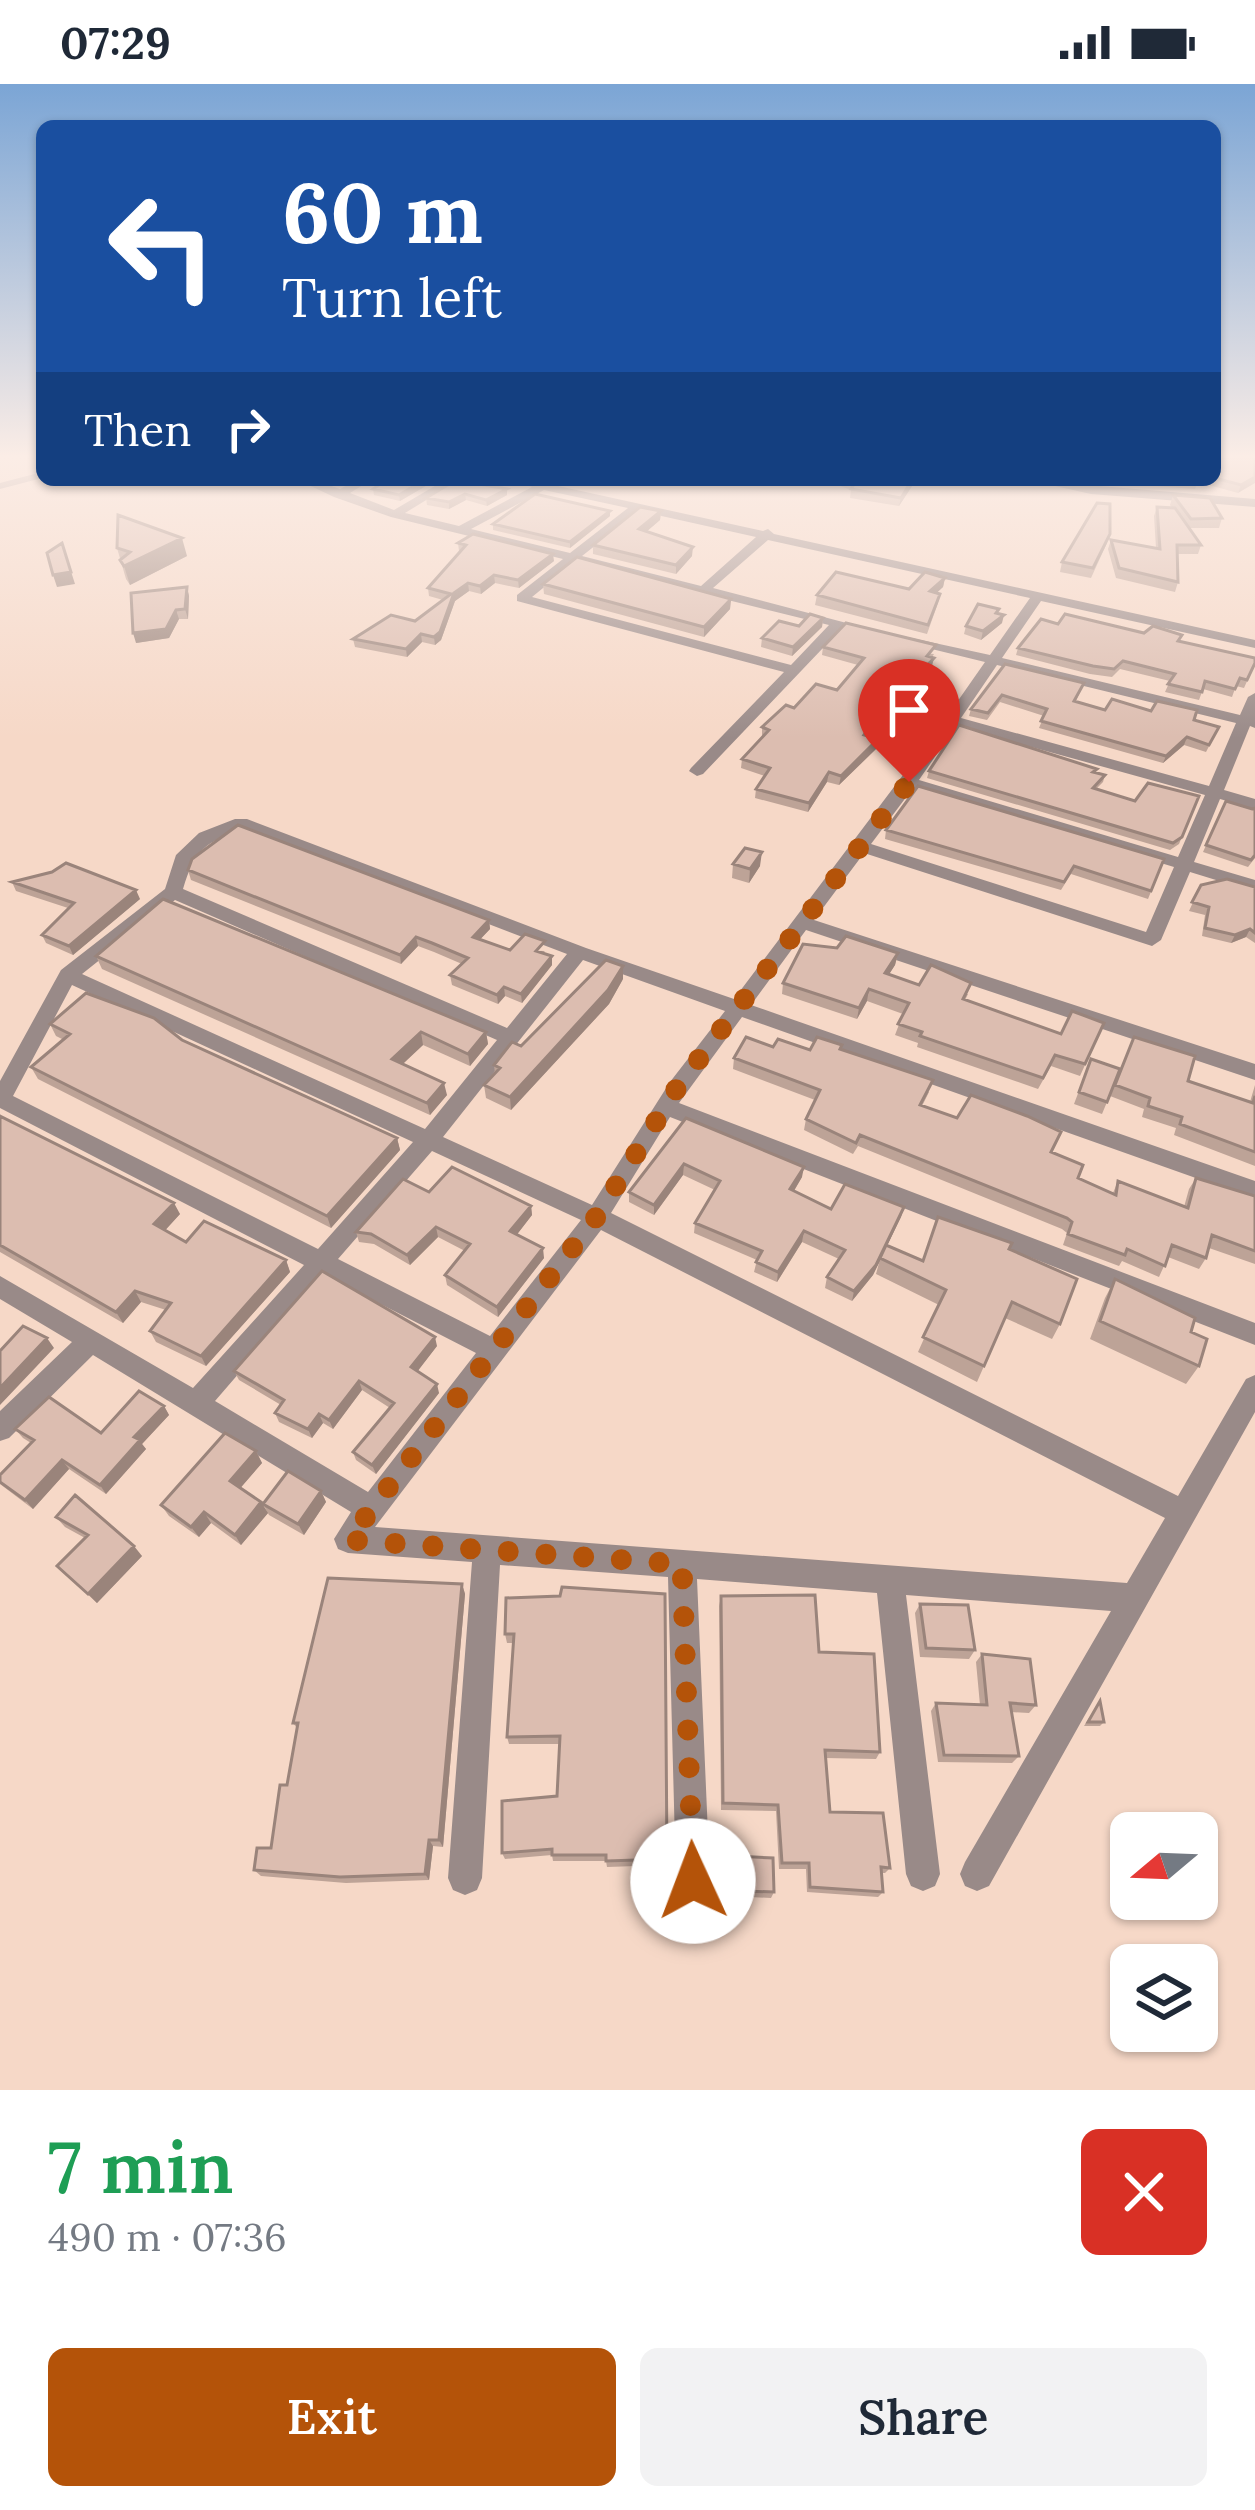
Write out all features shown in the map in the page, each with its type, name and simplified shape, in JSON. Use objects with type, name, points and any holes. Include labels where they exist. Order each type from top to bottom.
[{"type":"street","points":[[547,551],[883,633]]},
{"type":"street","points":[[581,551],[522,598],[794,670]]},
{"type":"street","points":[[704,590],[747,551]]},
{"type":"street","points":[[846,551],[1255,644]]},
{"type":"street","points":[[1037,596],[909,782],[666,1107],[597,1216],[348,1540],[1135,1598]]},
{"type":"street","points":[[697,771],[839,623]]},
{"type":"street","points":[[904,638],[1250,722]]},
{"type":"street","points":[[861,846],[1152,940],[1250,722],[1255,698]]},
{"type":"street","points":[[949,719],[1255,804]]},
{"type":"street","points":[[909,782],[1255,886]]},
{"type":"street","points":[[494,1350],[323,1259],[0,1099],[68,975],[173,892],[185,855],[205,837],[241,823],[579,952],[1255,1190]]},
{"type":"street","points":[[173,892],[509,1036]]},
{"type":"street","points":[[804,923],[1255,1072]]},
{"type":"street","points":[[196,1404],[426,1142],[579,952]]},
{"type":"street","points":[[68,975],[597,1216],[1184,1513]]},
{"type":"street","points":[[666,1107],[1255,1334]]},
{"type":"street","points":[[0,1286],[371,1509]]},
{"type":"street","points":[[0,1429],[91,1341]]},
{"type":"street","points":[[977,1874],[1255,1387]]},
{"type":"street","points":[[465,1878],[488,1550]]},
{"type":"street","points":[[682,1564],[693,1881]]},
{"type":"street","points":[[890,1580],[923,1874]]},
{"type":"building","points":[[64,551],[71,572],[53,575],[47,553]]},
{"type":"building","points":[[125,551],[156,551],[124,566],[120,560],[130,552]]},
{"type":"building","points":[[461,551],[553,554],[518,580],[494,575],[480,586],[468,583],[454,593],[440,632],[434,637],[421,634],[406,649],[353,639],[391,615],[415,621],[451,594],[428,588]]},
{"type":"building","points":[[616,551],[690,551],[676,565]]},
{"type":"building","points":[[1069,551],[1102,551],[1093,568],[1062,562]]},
{"type":"building","points":[[1114,551],[1177,551],[1178,582],[1119,568]]},
{"type":"building","points":[[577,557],[731,599],[704,627],[543,584]]},
{"type":"building","points":[[836,572],[909,589],[925,572],[945,578],[930,591],[940,594],[928,625],[817,595]]},
{"type":"building","points":[[187,587],[185,609],[176,610],[166,629],[133,633],[131,593]]},
{"type":"building","points":[[978,604],[1004,615],[983,631],[966,626]]},
{"type":"building","points":[[810,614],[823,618],[793,647],[762,638],[779,621],[799,626]]},
{"type":"building","points":[[1065,614],[1144,633],[1153,626],[1182,635],[1178,641],[1255,658],[1255,663],[1247,680],[1240,678],[1235,689],[1205,681],[1202,692],[1168,684],[1175,674],[1123,661],[1114,669],[1018,648],[1041,619],[1058,624]]},
{"type":"building","points":[[846,623],[936,645],[927,656],[934,658],[901,693],[895,692],[864,735],[878,739],[841,776],[829,772],[809,803],[756,789],[770,768],[742,759],[769,730],[762,727],[786,705],[794,708],[816,684],[837,690],[864,658],[823,647]]},
{"type":"building","points":[[1005,664],[1084,683],[1074,701],[1105,710],[1112,699],[1151,711],[1157,701],[1197,710],[1194,720],[1219,727],[1209,745],[1187,737],[1166,756],[1041,721],[1047,709],[1002,695],[988,713],[971,709]]},
{"type":"building","points":[[959,725],[1097,769],[1093,772],[1105,775],[1093,788],[1135,801],[1148,783],[1199,796],[1182,837],[1173,843],[929,771]]},
{"type":"building","points":[[918,786],[1164,859],[1151,891],[1074,866],[1064,882],[886,830]]},
{"type":"building","points":[[1226,801],[1255,808],[1255,855],[1251,860],[1206,845]]},
{"type":"building","points":[[238,825],[489,920],[473,937],[510,950],[525,934],[545,941],[536,951],[552,956],[521,994],[504,987],[497,995],[450,975],[468,958],[432,943],[416,937],[400,955],[188,870],[192,859]]},
{"type":"building","points":[[745,848],[762,852],[750,869],[733,864]]},
{"type":"building","points":[[66,863],[136,890],[69,946],[42,935],[74,903],[12,882],[52,872]]},
{"type":"building","points":[[1227,879],[1255,887],[1255,933],[1250,929],[1235,935],[1205,928],[1209,907],[1192,902],[1201,885]]},
{"type":"building","points":[[163,899],[486,1032],[468,1054],[421,1032],[392,1059],[444,1083],[427,1103],[96,956]]},
{"type":"building","points":[[846,936],[898,953],[885,973],[919,985],[931,965],[971,983],[963,999],[1061,1034],[1072,1011],[1104,1023],[1085,1064],[1055,1055],[1043,1078],[898,1024],[909,1003],[869,989],[859,1008],[783,983],[803,944],[837,948]]},
{"type":"building","points":[[606,960],[623,966],[608,990],[510,1097],[484,1085],[500,1068],[494,1065],[512,1042],[521,1046]]},
{"type":"building","points":[[86,993],[154,1018],[182,1040],[397,1138],[327,1216],[31,1067],[70,1034],[50,1024]]},
{"type":"building","points":[[746,1037],[773,1047],[778,1039],[810,1050],[817,1037],[842,1045],[840,1049],[933,1080],[920,1105],[957,1118],[971,1095],[1027,1116],[1061,1132],[1051,1152],[1083,1165],[1078,1178],[1116,1195],[1118,1181],[1188,1208],[1196,1178],[1255,1196],[1255,1251],[1212,1235],[1206,1258],[1172,1245],[1165,1266],[1127,1249],[1125,1255],[1068,1234],[1072,1222],[1067,1218],[860,1135],[856,1143],[806,1119],[820,1090],[734,1058]]},
{"type":"building","points":[[1134,1037],[1195,1056],[1188,1081],[1253,1103],[1255,1096],[1255,1152],[1180,1124],[1182,1117],[1148,1106],[1150,1098],[1115,1085]]},
{"type":"building","points":[[1091,1059],[1120,1069],[1107,1102],[1079,1092]]},
{"type":"building","points":[[0,1116],[174,1203],[154,1224],[186,1242],[204,1221],[286,1260],[201,1356],[150,1331],[171,1303],[135,1291],[116,1312],[0,1245]]},
{"type":"building","points":[[686,1118],[804,1167],[790,1189],[831,1209],[845,1184],[904,1207],[876,1265],[854,1291],[827,1277],[845,1250],[804,1231],[778,1272],[756,1262],[762,1251],[695,1223],[720,1181],[684,1164],[654,1205],[629,1192]]},
{"type":"building","points":[[452,1167],[531,1206],[510,1231],[543,1248],[497,1307],[445,1275],[470,1244],[436,1227],[407,1255],[371,1234],[356,1232],[403,1179],[429,1192]]},
{"type":"building","points":[[938,1217],[1012,1243],[1009,1249],[1077,1279],[1060,1324],[1012,1302],[984,1366],[923,1337],[946,1290],[880,1258],[886,1245],[923,1261]]},
{"type":"building","points":[[322,1271],[435,1337],[411,1367],[437,1384],[372,1465],[353,1452],[394,1403],[359,1381],[329,1420],[319,1414],[308,1429],[275,1413],[284,1400],[234,1371]]},
{"type":"building","points":[[1115,1279],[1195,1318],[1191,1332],[1207,1339],[1199,1366],[1100,1321]]},
{"type":"building","points":[[23,1326],[47,1338],[0,1388],[0,1351]]},
{"type":"building","points":[[139,1391],[164,1406],[134,1437],[140,1440],[100,1485],[62,1460],[25,1500],[0,1482],[0,1475],[34,1440],[15,1429],[49,1397],[101,1433]]},
{"type":"building","points":[[225,1433],[256,1451],[230,1481],[261,1502],[235,1535],[204,1512],[191,1527],[161,1505]]},
{"type":"building","points":[[288,1471],[321,1491],[298,1524],[263,1504]]},
{"type":"building","points":[[75,1495],[134,1546],[88,1594],[57,1566],[88,1535],[56,1517]]},
{"type":"building","points":[[328,1578],[462,1584],[439,1840],[429,1840],[425,1874],[340,1877],[254,1870],[257,1848],[271,1848],[280,1785],[287,1785],[298,1723],[293,1723]]},
{"type":"building","points":[[562,1587],[665,1594],[667,1859],[606,1861],[606,1855],[552,1855],[552,1849],[502,1853],[502,1801],[557,1796],[560,1736],[507,1737],[514,1634],[505,1634],[506,1598],[560,1596]]},
{"type":"building","points":[[815,1595],[819,1652],[874,1654],[880,1752],[825,1750],[830,1812],[883,1813],[890,1868],[881,1867],[883,1892],[810,1887],[809,1863],[782,1863],[778,1805],[723,1803],[721,1596]]},
{"type":"building","points":[[920,1604],[968,1605],[975,1650],[926,1648]]},
{"type":"building","points":[[982,1654],[1030,1659],[1036,1705],[1010,1703],[1019,1756],[944,1755],[936,1703],[987,1705]]},
{"type":"building","points":[[1100,1701],[1104,1722],[1088,1722]]},
{"type":"building","points":[[716,1855],[773,1858],[774,1892],[716,1890]]},
{"type":"route","points":[[693,1881],[682,1564],[348,1540],[597,1216],[677,1088],[909,782]]}]
